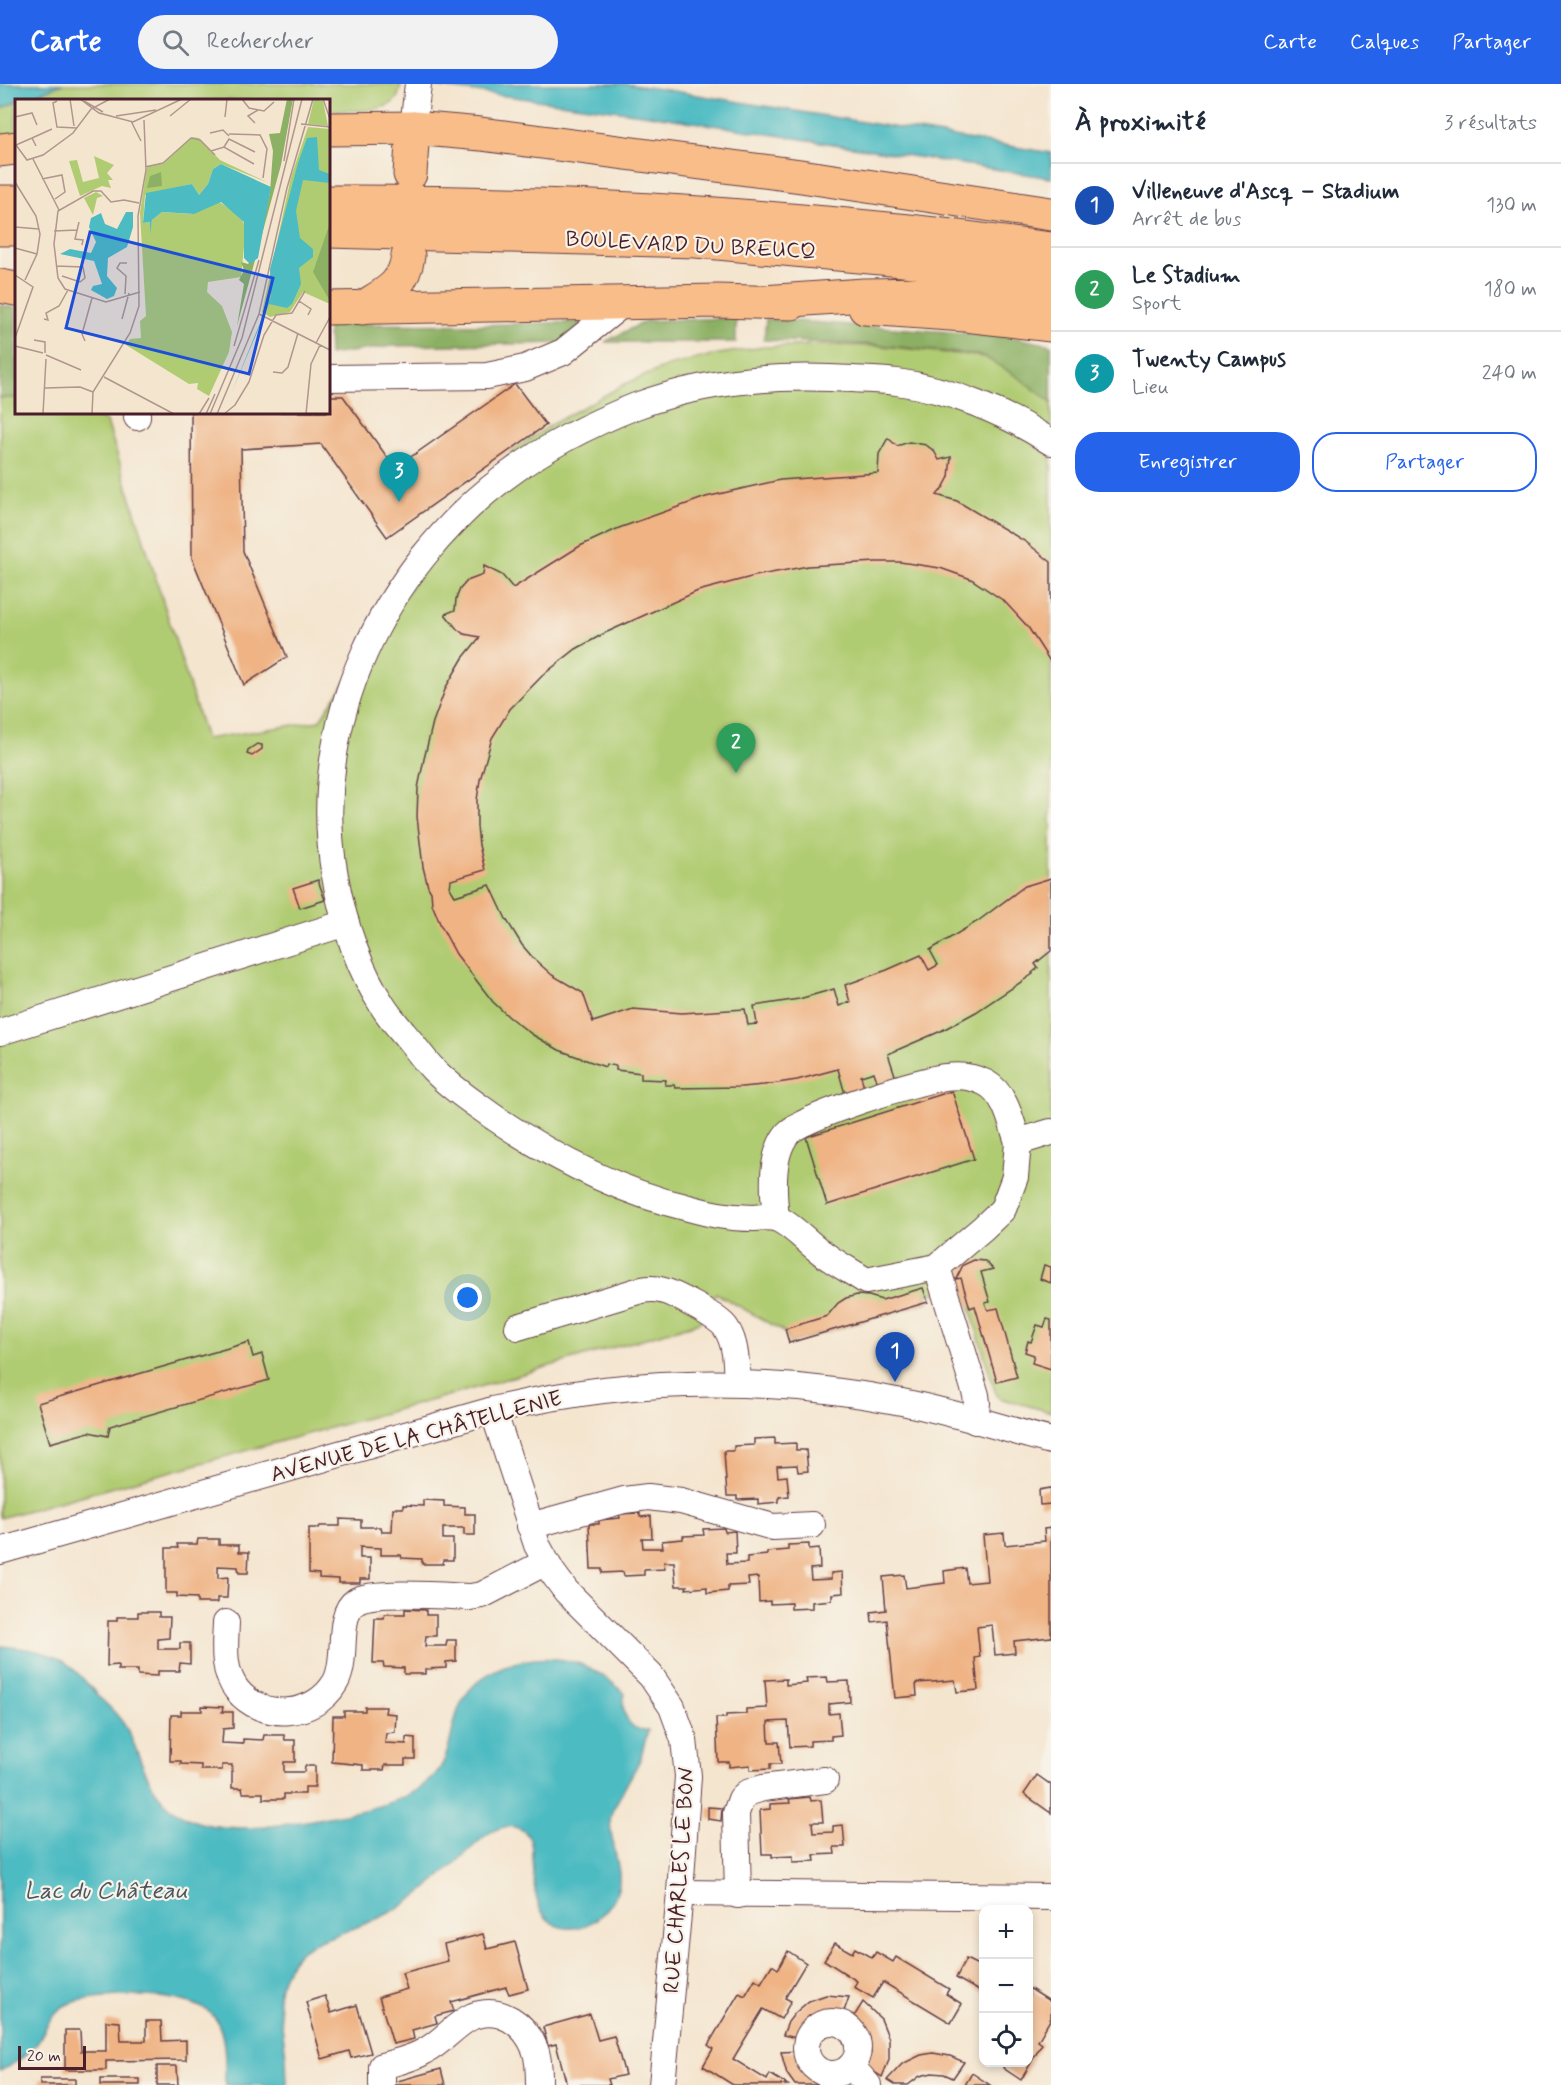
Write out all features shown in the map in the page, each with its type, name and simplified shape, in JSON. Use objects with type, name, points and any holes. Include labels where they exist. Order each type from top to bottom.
[{"type":"main road","points":[[410,174],[413,128]]},
{"type":"main road","points":[[330,129],[413,128],[481,134],[652,156],[1051,214]]},
{"type":"main road","points":[[0,150],[15,148]]},
{"type":"main road","name":"BOULEVARD DU BREUCQ","points":[[330,202],[423,201],[722,214],[899,230],[1051,249]]},
{"type":"main road","name":"BOULEVARD DU BREUCQ","points":[[330,231],[696,241],[935,263],[1051,279]]},
{"type":"main road","points":[[362,308],[390,291],[400,281],[406,269],[408,256]]},
{"type":"main road","points":[[0,286],[15,289]]},
{"type":"main road","points":[[763,302],[864,295],[926,294],[1051,299]]},
{"type":"main road","points":[[330,308],[625,302],[763,302],[900,310],[1051,325]]},
{"type":"street","points":[[413,128],[418,86]]},
{"type":"street","points":[[330,378],[487,376],[525,368],[562,352],[625,302]]},
{"type":"street","points":[[776,1217],[773,1176],[780,1148],[788,1133],[806,1121],[918,1082],[948,1076],[969,1076],[988,1084],[1004,1101],[1018,1142],[1015,1177],[1003,1209],[937,1267],[866,1281],[822,1253],[776,1217],[730,1218],[666,1203],[588,1173],[524,1138],[472,1102],[432,1069],[383,1006],[360,961],[346,923],[330,851],[329,798],[338,729],[359,662],[386,609],[420,559],[462,514],[504,477],[542,452],[589,426],[640,404],[693,389],[749,380],[805,376],[898,382],[995,410],[1051,442]]},
{"type":"street","points":[[0,1032],[346,923]]},
{"type":"street","points":[[1018,1142],[1051,1132]]},
{"type":"street","points":[[937,1267],[976,1395],[975,1421]]},
{"type":"street","points":[[518,1327],[641,1290],[660,1290],[714,1317],[724,1325],[735,1355],[736,1383]]},
{"type":"street","name":"AVENUE DE LA CHÂTELLENIE","points":[[0,1551],[493,1410],[551,1397],[640,1385],[736,1383],[852,1394],[905,1403],[1051,1441]]},
{"type":"street","name":"RUE CHARLES LE BON","points":[[493,1410],[530,1526],[546,1562],[566,1591],[651,1676],[672,1707],[684,1740],[688,1776],[680,1893],[662,2085]]},
{"type":"street","points":[[530,1526],[624,1500],[648,1497],[681,1501],[773,1527],[812,1525]]},
{"type":"street","points":[[226,1623],[225,1662],[230,1679],[238,1692],[250,1702],[266,1709],[283,1712],[298,1710],[319,1700],[337,1681],[341,1666],[347,1612],[356,1601],[375,1596],[470,1597],[482,1595],[546,1562]]},
{"type":"street","points":[[738,1895],[736,1813],[741,1799],[747,1793],[763,1788],[825,1780]]},
{"type":"street","points":[[680,1893],[1051,1897]]},
{"type":"street","points":[[382,2085],[382,2066],[418,2055],[474,2016],[496,2013],[516,2022],[530,2038],[538,2061],[539,2085]]},
{"type":"green space","points":[[0,84],[401,84],[397,98],[392,103],[385,107],[366,110],[330,110],[330,99],[15,99],[15,134],[0,135]]},
{"type":"green space","points":[[0,305],[15,308],[15,398],[0,398]]},
{"type":"green space","points":[[736,318],[736,342],[605,342],[646,321]]},
{"type":"green space","points":[[766,319],[1006,336],[1051,345],[1051,402],[1018,377],[983,356],[879,345],[764,340]]},
{"type":"green space","points":[[585,322],[558,343],[392,346],[330,355],[330,324],[477,325]]},
{"type":"green space","points":[[881,346],[1051,364],[1051,1412],[999,1398],[963,1285],[926,1295],[928,1302],[789,1343],[786,1333],[716,1293],[700,1322],[458,1393],[0,1518],[0,398],[15,398],[15,414],[87,414],[107,422],[206,739],[319,721],[482,483],[515,449],[554,423],[625,384],[668,366],[713,355],[763,347]]},
{"type":"water","points":[[0,84],[63,84],[24,99],[15,99],[15,102],[0,109]]},
{"type":"water","points":[[415,84],[626,84],[661,89],[1051,153],[1051,178],[642,114]]},
{"type":"water","name":"Lac du Château","points":[[0,1646],[45,1653],[69,1665],[115,1712],[127,1729],[149,1780],[165,1802],[189,1819],[204,1824],[239,1828],[276,1826],[355,1812],[383,1805],[410,1794],[422,1787],[439,1770],[447,1752],[461,1703],[483,1678],[497,1669],[530,1660],[564,1660],[580,1664],[604,1677],[625,1694],[625,1713],[630,1724],[641,1730],[648,1730],[640,1760],[612,1811],[610,1820],[619,1871],[616,1894],[599,1917],[588,1924],[570,1928],[555,1925],[541,1910],[537,1900],[529,1837],[522,1830],[512,1826],[501,1828],[486,1835],[430,1885],[406,1903],[378,1919],[311,1945],[297,1955],[286,1972],[278,1996],[286,2056],[287,2085],[225,2085],[222,2033],[215,2018],[204,2009],[188,2002],[144,1996],[99,1998],[66,2005],[52,2018],[32,2048],[20,2059],[0,2071]]},
{"type":"building","points":[[515,384],[546,425],[387,537],[321,444],[241,449],[243,551],[287,657],[244,685],[192,558],[191,414],[330,414],[330,396],[343,396],[395,468]]},
{"type":"building","points":[[888,438],[897,446],[909,442],[926,445],[934,451],[939,460],[951,457],[949,477],[937,495],[957,501],[1026,542],[1051,562],[1051,663],[1028,627],[1004,601],[971,579],[940,568],[900,562],[808,566],[755,576],[698,591],[605,633],[576,649],[543,675],[510,709],[492,738],[480,780],[477,826],[485,870],[451,880],[450,888],[455,896],[490,885],[506,919],[522,945],[552,975],[583,993],[593,1022],[633,1009],[682,1013],[745,1009],[748,1025],[757,1024],[754,1006],[799,999],[834,989],[839,1006],[850,1002],[845,985],[921,955],[929,970],[938,965],[930,950],[978,921],[1025,886],[1051,878],[1051,951],[1035,964],[1038,968],[1033,974],[976,1012],[941,1031],[888,1054],[896,1078],[878,1084],[874,1072],[861,1076],[864,1088],[845,1094],[838,1069],[797,1080],[764,1085],[675,1088],[674,1085],[665,1085],[666,1080],[641,1079],[641,1073],[616,1070],[616,1066],[606,1064],[605,1067],[559,1050],[533,1035],[493,1002],[456,954],[432,904],[431,892],[423,867],[417,817],[418,788],[433,722],[446,687],[463,658],[480,637],[464,634],[445,614],[455,610],[460,589],[467,581],[483,575],[484,566],[502,575],[513,588],[580,546],[619,528],[706,497],[780,480],[878,473],[879,454]]},
{"type":"building","points":[[257,744],[262,745],[262,749],[252,756],[247,754],[248,750]]},
{"type":"building","points":[[318,880],[325,900],[300,908],[293,888]]},
{"type":"building","points":[[952,1091],[974,1159],[827,1205],[806,1137]]},
{"type":"building","points":[[974,1260],[985,1261],[993,1269],[981,1272],[990,1302],[985,1303],[988,1310],[998,1308],[1017,1377],[997,1382],[975,1306],[970,1308],[961,1278],[956,1279],[963,1265]]},
{"type":"building","points":[[1044,1265],[1051,1267],[1051,1283],[1040,1279]]},
{"type":"building","points":[[923,1288],[928,1302],[789,1343],[785,1329],[827,1316],[838,1303],[846,1298],[857,1295],[882,1300]]},
{"type":"building","points":[[1047,1319],[1051,1320],[1051,1369],[1032,1363],[1034,1355],[1025,1352],[1037,1325],[1044,1327]]},
{"type":"building","points":[[249,1342],[253,1357],[262,1354],[269,1380],[110,1426],[108,1436],[89,1432],[50,1443],[38,1403]]},
{"type":"building","points":[[775,1438],[775,1444],[796,1443],[796,1450],[806,1450],[808,1471],[798,1472],[797,1465],[777,1466],[778,1477],[787,1476],[789,1496],[779,1497],[779,1502],[758,1504],[758,1499],[737,1500],[737,1496],[727,1496],[724,1451],[734,1451],[734,1446],[754,1445],[754,1439]]},
{"type":"building","points":[[1051,1488],[1051,1504],[1040,1505],[1039,1490]]},
{"type":"building","points":[[423,1500],[444,1501],[444,1506],[465,1507],[465,1514],[475,1514],[475,1535],[464,1535],[464,1528],[443,1528],[443,1539],[453,1539],[453,1560],[443,1560],[443,1564],[422,1564],[422,1559],[402,1558],[401,1555],[381,1555],[381,1548],[360,1547],[360,1558],[370,1558],[370,1579],[360,1579],[360,1583],[339,1583],[339,1579],[319,1578],[319,1574],[309,1573],[309,1528],[340,1526],[340,1519],[361,1520],[361,1527],[381,1527],[382,1532],[392,1532],[393,1508],[403,1508],[403,1505],[423,1506]]},
{"type":"building","points":[[640,1513],[640,1517],[651,1516],[652,1538],[642,1538],[643,1548],[663,1548],[662,1541],[683,1539],[683,1536],[704,1535],[703,1529],[724,1528],[725,1532],[735,1531],[736,1553],[726,1553],[727,1564],[747,1563],[747,1557],[788,1550],[788,1545],[809,1544],[809,1549],[819,1548],[820,1568],[810,1569],[811,1580],[831,1579],[831,1573],[842,1572],[843,1593],[832,1594],[832,1600],[812,1602],[812,1608],[791,1609],[791,1603],[759,1602],[758,1577],[748,1578],[749,1585],[728,1586],[728,1591],[707,1593],[707,1587],[686,1589],[687,1586],[676,1586],[674,1562],[664,1562],[665,1569],[644,1570],[644,1575],[624,1576],[623,1572],[602,1573],[602,1569],[591,1569],[589,1524],[599,1524],[599,1520],[620,1518],[619,1514]]},
{"type":"building","points":[[1051,1528],[1051,1637],[1014,1641],[1015,1653],[995,1655],[992,1625],[977,1627],[980,1657],[975,1658],[978,1690],[957,1692],[955,1680],[916,1683],[917,1696],[895,1698],[887,1620],[872,1622],[871,1612],[886,1610],[883,1577],[904,1575],[906,1588],[945,1583],[944,1571],[965,1568],[967,1583],[987,1581],[983,1535],[1004,1533],[1005,1545],[1045,1541],[1044,1529]]},
{"type":"building","points":[[198,1539],[219,1539],[219,1545],[239,1545],[239,1552],[249,1552],[248,1573],[239,1573],[238,1567],[218,1566],[218,1578],[228,1577],[227,1598],[217,1598],[217,1603],[197,1603],[197,1598],[177,1597],[177,1593],[166,1593],[166,1548],[178,1548],[177,1544],[197,1544]]},
{"type":"building","points":[[405,1609],[426,1610],[426,1615],[436,1615],[436,1636],[426,1636],[425,1646],[446,1646],[447,1640],[456,1640],[456,1661],[446,1662],[446,1668],[425,1669],[425,1674],[404,1674],[404,1668],[384,1667],[383,1663],[373,1663],[375,1618],[384,1618],[385,1614],[405,1614]]},
{"type":"building","points":[[138,1612],[159,1612],[159,1617],[170,1617],[169,1638],[158,1639],[158,1649],[180,1649],[180,1643],[190,1643],[190,1664],[180,1663],[179,1671],[158,1671],[158,1676],[138,1675],[138,1670],[118,1670],[118,1665],[107,1666],[108,1621],[117,1621],[117,1617],[138,1617]]},
{"type":"building","points":[[827,1677],[828,1682],[849,1681],[850,1702],[829,1704],[829,1714],[839,1713],[841,1735],[831,1736],[831,1740],[810,1741],[810,1746],[790,1747],[788,1721],[768,1722],[769,1742],[779,1742],[781,1764],[770,1764],[770,1769],[750,1770],[750,1765],[729,1767],[729,1762],[718,1762],[716,1718],[746,1714],[746,1709],[767,1708],[765,1680],[786,1679],[786,1685],[807,1683],[806,1678]]},
{"type":"building","points":[[202,1706],[223,1707],[222,1712],[233,1712],[233,1728],[223,1729],[222,1743],[243,1744],[243,1739],[263,1740],[264,1735],[284,1735],[285,1740],[295,1740],[295,1762],[284,1762],[284,1772],[304,1772],[305,1766],[315,1766],[315,1787],[305,1787],[305,1794],[284,1794],[284,1799],[263,1799],[263,1793],[243,1793],[242,1788],[232,1788],[232,1765],[222,1765],[222,1770],[201,1770],[201,1765],[170,1761],[171,1715],[181,1715],[181,1711],[202,1711]]},
{"type":"building","points":[[365,1707],[386,1707],[385,1713],[396,1714],[395,1732],[386,1733],[385,1743],[406,1744],[406,1737],[415,1738],[415,1759],[405,1759],[405,1765],[385,1765],[384,1770],[363,1770],[363,1765],[332,1762],[333,1716],[344,1716],[344,1711],[365,1711]]},
{"type":"building","points":[[1037,1775],[1051,1785],[1051,1813],[1024,1794]]},
{"type":"building","points":[[810,1797],[811,1801],[821,1800],[823,1822],[812,1822],[813,1833],[833,1832],[833,1826],[843,1825],[845,1847],[834,1847],[835,1854],[814,1855],[815,1861],[793,1862],[793,1856],[772,1857],[772,1854],[762,1854],[760,1810],[770,1809],[770,1804],[790,1803],[789,1799]]},
{"type":"building","points":[[708,1807],[722,1808],[721,1821],[708,1819]]},
{"type":"building","points":[[483,1934],[487,1949],[515,1942],[528,1989],[509,1994],[506,1987],[451,2002],[454,2011],[435,2016],[437,2023],[412,2030],[414,2039],[393,2044],[379,1997],[407,1989],[402,1973],[448,1961],[444,1944]]},
{"type":"building","points":[[835,1943],[852,1953],[855,1948],[872,1958],[876,1952],[893,1962],[896,1957],[949,1989],[946,1994],[962,2004],[951,2023],[883,1982],[873,1998],[854,1987],[857,1981],[824,1960]]},
{"type":"building","points":[[788,1951],[806,1963],[785,1998],[791,2001],[781,2019],[763,2009],[733,2059],[767,2080],[770,2074],[788,2085],[733,2085],[703,2066],[713,2049],[708,2045],[739,1993],[745,1996],[755,1979],[761,1983],[772,1965],[778,1969]]},
{"type":"building","points":[[966,1959],[979,1966],[979,1991],[956,1978]]},
{"type":"building","points":[[1033,1991],[1051,2002],[1051,2018],[1038,2041],[1042,2044],[1033,2059]]},
{"type":"building","points":[[826,1995],[849,1997],[843,2014],[827,2015],[816,2020],[807,2028],[801,2039],[783,2035],[788,2022],[795,2013],[809,2001]]},
{"type":"building","points":[[325,1996],[331,2013],[357,2005],[371,2053],[351,2058],[349,2051],[322,2059],[306,2002]]},
{"type":"building","points":[[863,2002],[881,2019],[889,2039],[889,2060],[882,2077],[866,2067],[871,2053],[870,2038],[866,2030],[853,2018]]},
{"type":"building","points":[[590,2014],[598,2040],[614,2036],[625,2075],[608,2079],[610,2085],[567,2085],[556,2044],[548,2046],[543,2027]]},
{"type":"building","points":[[106,2021],[120,2022],[121,2041],[146,2041],[146,2021],[161,2021],[162,2041],[186,2040],[186,2060],[106,2061],[106,2070],[65,2070],[65,2030],[80,2030],[81,2051],[106,2051]]},
{"type":"building","points":[[800,2051],[804,2065],[811,2074],[834,2085],[795,2085],[787,2074],[781,2052]]},
{"type":"building","points":[[933,2053],[950,2056],[964,2062],[953,2078],[944,2074],[932,2073],[920,2076],[908,2085],[895,2085],[887,2080],[902,2064],[921,2055]]},
{"type":"building","points":[[157,2066],[177,2066],[178,2085],[157,2085]]},
{"type":"building","points":[[1004,2067],[1029,2067],[1021,2080]]},
{"type":"building","points":[[441,2069],[445,2085],[394,2085],[394,2082]]},
{"type":"building","points":[[972,2073],[990,2085],[965,2085]]},
{"type":"building","points":[[40,2079],[75,2079],[75,2085],[40,2085]]},
{"type":"building","points":[[101,2079],[140,2079],[140,2085],[101,2085]]},
{"type":"place","name":"Twenty Campus","points":[[399,502]]},
{"type":"place","name":"Le Stadium","points":[[736,773]]},
{"type":"place","name":"Villeneuve d'Ascq – Stadium","points":[[895,1382]]}]
